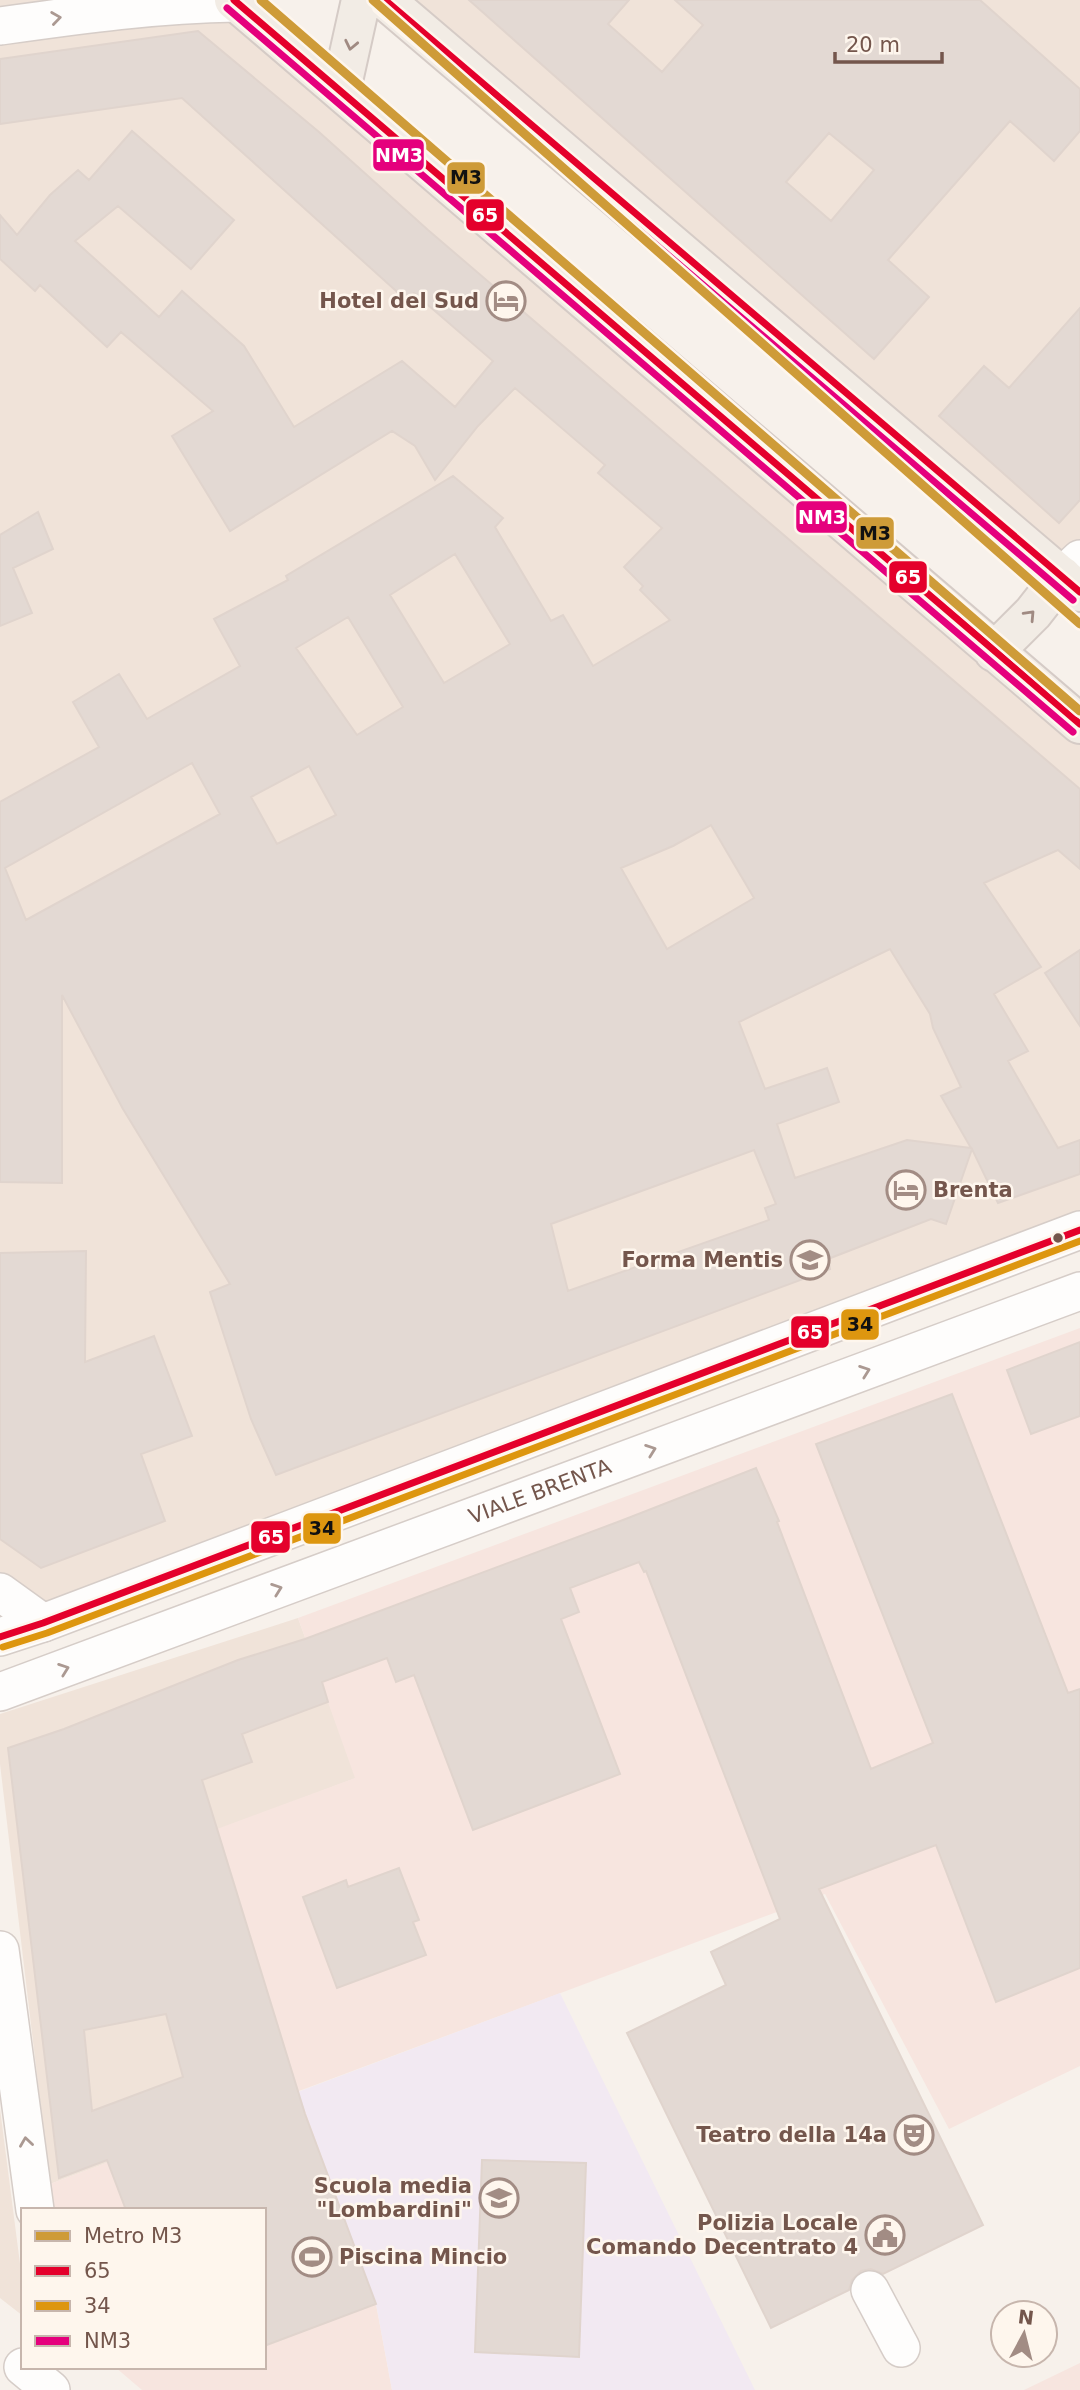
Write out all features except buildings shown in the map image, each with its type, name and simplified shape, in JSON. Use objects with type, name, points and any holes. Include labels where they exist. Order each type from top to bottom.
[{"type":"main road","points":[[341,90],[361,0]]},
{"type":"main road","points":[[385,0],[1074,576],[994,652]]},
{"type":"main road","points":[[235,2],[1080,724]]},
{"type":"street","points":[[0,26],[115,5],[235,2]]},
{"type":"street","points":[[0,1637],[1080,1230]]},
{"type":"street","name":"VIALE BRENTA","points":[[0,1692],[1080,1291]]},
{"type":"street","points":[[0,1592],[43,1623]]},
{"type":"street","points":[[0,1950],[35,2208]]},
{"type":"street","points":[[870,2290],[901,2348]]},
{"type":"street","points":[[0,2349],[21,2365]]},
{"type":"shaded area","points":[[0,0],[230,0],[1080,729],[1080,1226],[0,1634]]},
{"type":"shaded area","points":[[402,0],[1080,0],[1080,590]]},
{"type":"shaded area","points":[[1080,1328],[1080,2066],[949,2129],[825,1894],[299,2091],[376,2304],[392,2390],[142,2390],[117,2369],[266,2369],[266,2208],[54,2208],[50,2184],[298,2091],[217,1829],[355,1778],[298,1618]]},
{"type":"shaded area","points":[[298,1618],[356,1778],[217,1830],[298,2092],[50,2184],[0,1764],[0,1714]]},
{"type":"shaded area","name":"Scuola media \"Lombardini\"","points":[[560,1993],[755,2390],[392,2390],[376,2304],[298,2092]]},
{"type":"shaded area","points":[[0,2109],[21,2272],[21,2314],[0,2298]]},
{"type":"shaded area","points":[[1080,2363],[1080,2390],[1024,2390]]},
{"type":"metro line","name":"M3","points":[[261,0],[1080,711]]},
{"type":"metro line","name":"M3","points":[[373,0],[1080,624]]},
{"type":"transit line","name":"65","points":[[234,0],[1080,724]]},
{"type":"transit line","name":"65","points":[[385,0],[1080,592]]},
{"type":"transit line","name":"NM3","points":[[227,8],[1073,732]]},
{"type":"transit line","name":"NM3","points":[[378,8],[1073,600]]},
{"type":"transit line","name":"65","points":[[0,1637],[1080,1230]]},
{"type":"transit line","name":"34","points":[[3,1647],[47,1633],[1080,1241]]},
{"type":"place","name":"Hotel del Sud","points":[[506,301]]},
{"type":"place","name":"Brenta","points":[[906,1190]]},
{"type":"place","name":"Forma Mentis","points":[[810,1260]]},
{"type":"place","name":"Teatro della 14a","points":[[914,2135]]},
{"type":"place","name":"Scuola media \"Lombardini\"","points":[[499,2198]]},
{"type":"place","name":"Polizia Locale Comando Decentrato 4","points":[[885,2235]]},
{"type":"place","name":"Piscina Mincio","points":[[312,2257]]}]
